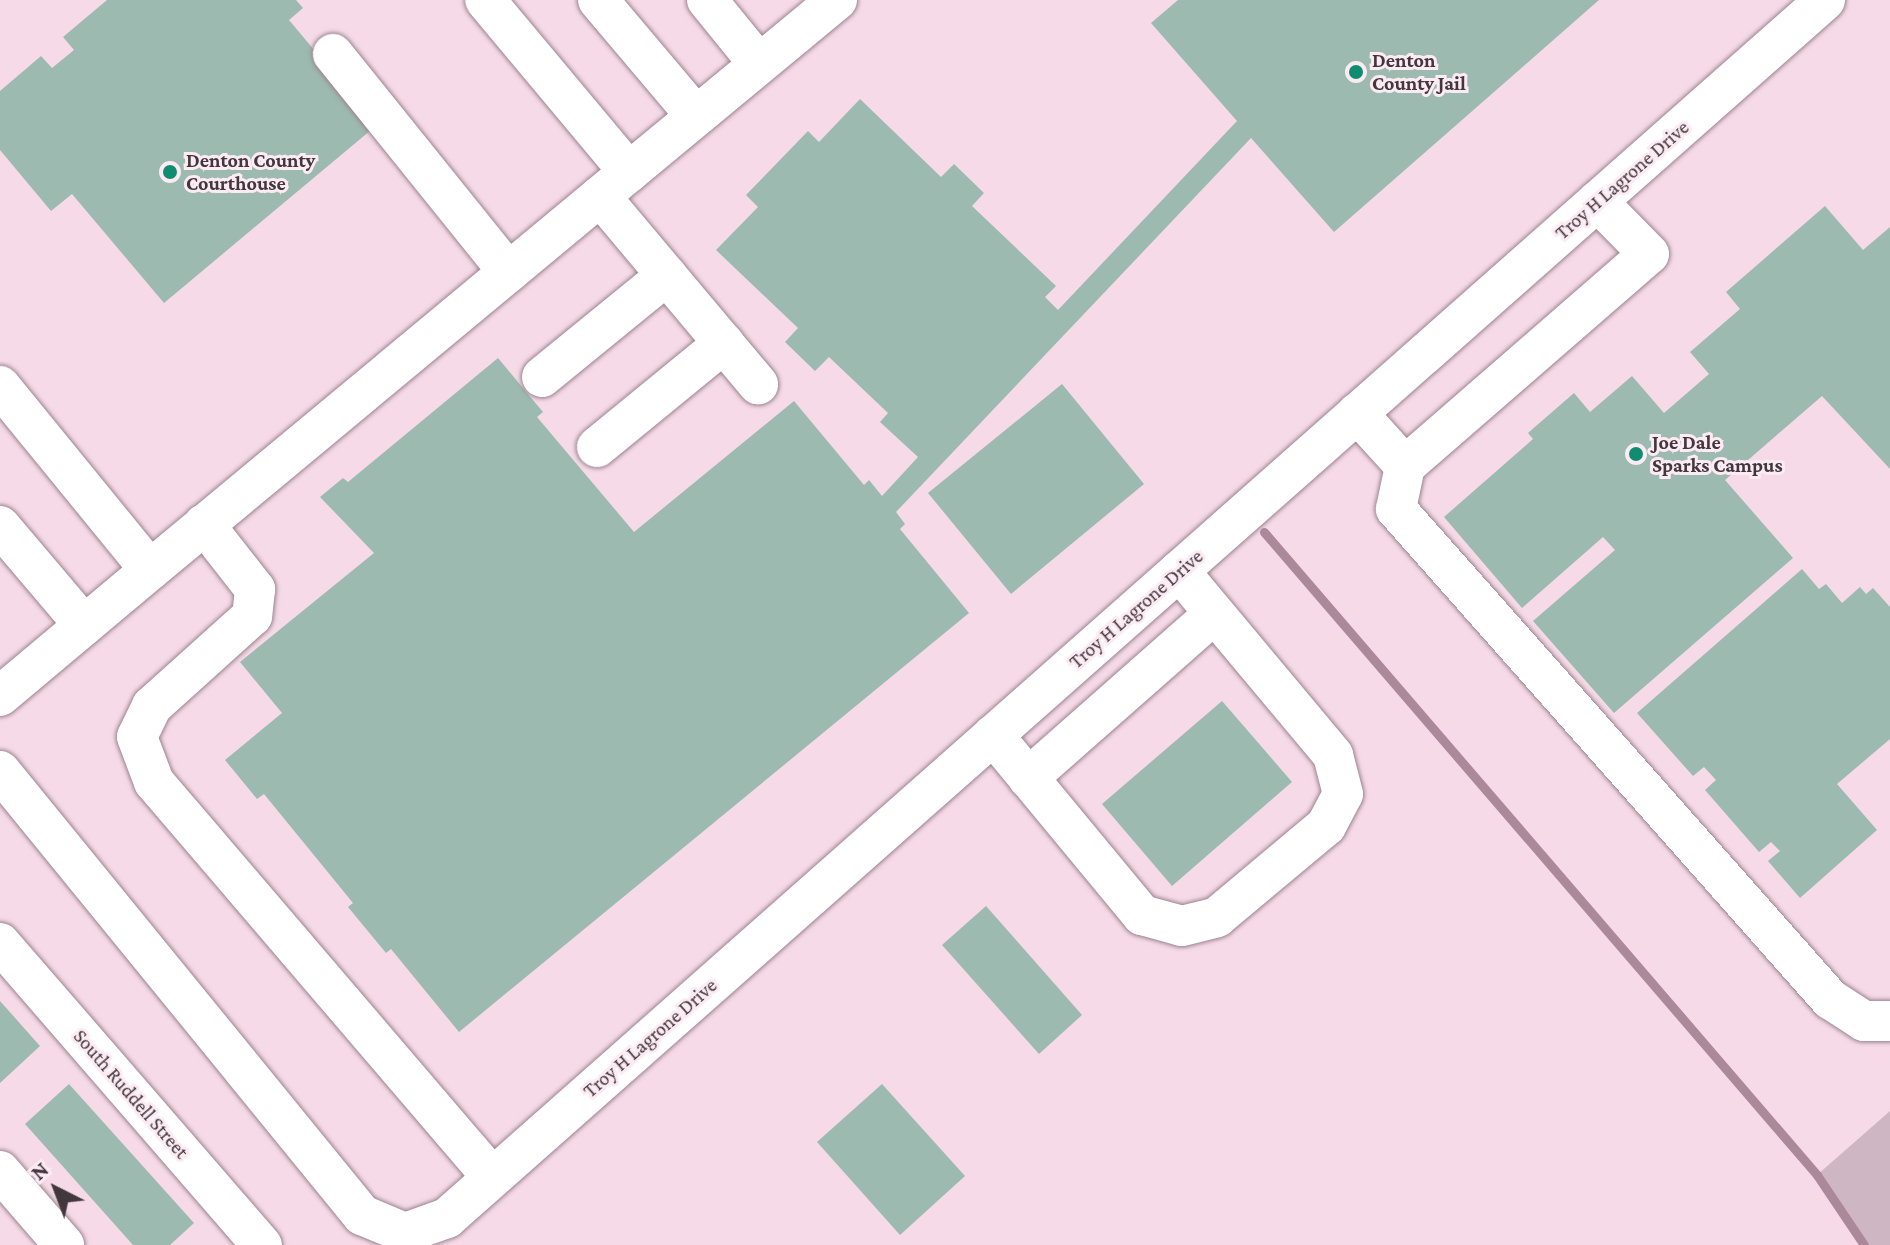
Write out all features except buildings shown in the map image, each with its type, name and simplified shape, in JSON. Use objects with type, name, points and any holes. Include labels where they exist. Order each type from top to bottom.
[{"type":"street","points":[[485,0],[614,184],[667,275],[758,384]]},
{"type":"street","points":[[598,0],[696,116]]},
{"type":"street","points":[[707,0],[759,64]]},
{"type":"street","points":[[7,675],[84,625],[837,0]]},
{"type":"street","name":"Troy H Lagrone Drive","points":[[0,771],[362,1215],[405,1233],[447,1218],[1825,0]]},
{"type":"street","points":[[333,54],[508,272]]},
{"type":"street","points":[[1597,201],[1649,254],[1405,466],[1396,509],[1830,999],[1864,1021],[1890,1021]]},
{"type":"street","points":[[542,377],[667,275]]},
{"type":"street","points":[[597,447],[724,343]]},
{"type":"street","points":[[0,386],[150,570]]},
{"type":"street","points":[[1357,413],[1405,466]]},
{"type":"street","points":[[204,524],[255,589],[252,616],[152,706],[137,737],[154,782],[492,1177]]},
{"type":"street","points":[[0,526],[84,625]]},
{"type":"street","points":[[993,735],[1142,915],[1182,926],[1217,917],[1326,826],[1343,794],[1333,755],[1179,571]]},
{"type":"street","points":[[1028,778],[1214,614]]},
{"type":"street","name":"South Ruddell Street","points":[[0,943],[262,1245]]},
{"type":"street","points":[[0,1171],[64,1245]]},
{"type":"shaded area","points":[[1890,1111],[1890,1245],[1864,1245],[1817,1175]]},
{"type":"waterway","points":[[1264,532],[1817,1175],[1864,1245]]},
{"type":"place","name":"Denton County Jail","points":[[1356,72]]},
{"type":"place","name":"Denton County Courthouse","points":[[170,172]]},
{"type":"place","name":"Joe Dale Sparks Campus","points":[[1636,454]]}]
